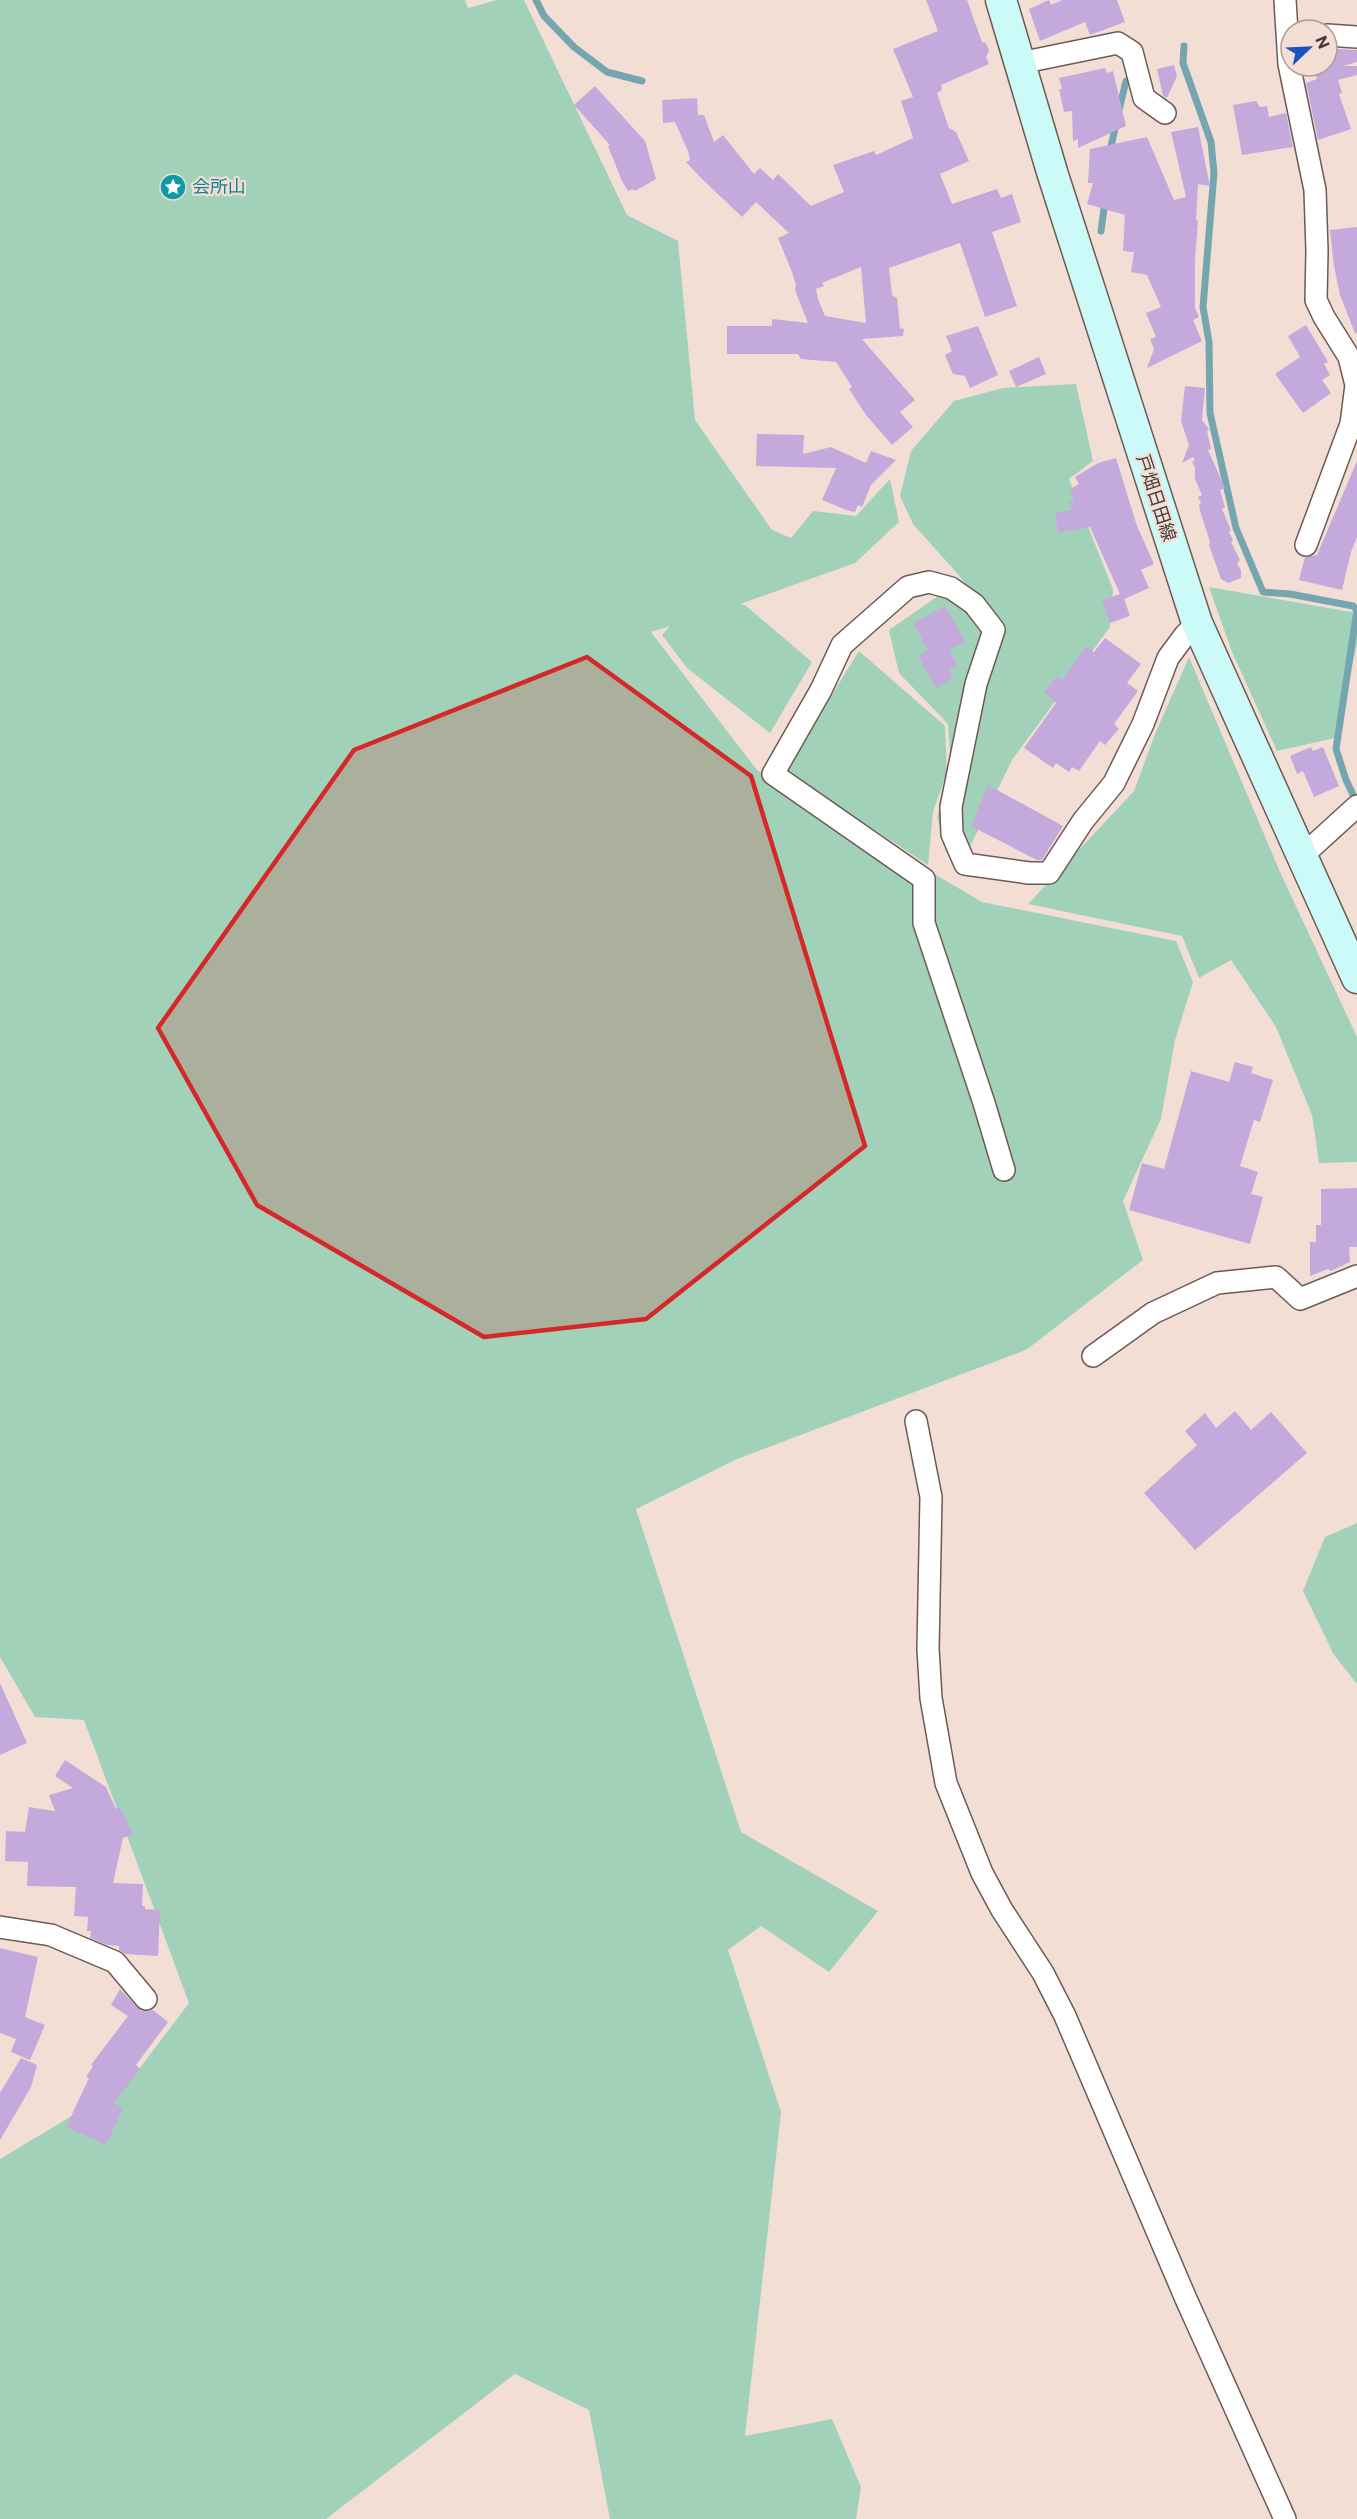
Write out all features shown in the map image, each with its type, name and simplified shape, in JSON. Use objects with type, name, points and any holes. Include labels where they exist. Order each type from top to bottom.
[{"type":"main road","name":"戸畑日田線","points":[[1001,0],[1053,175],[1197,623],[1357,978]]},
{"type":"street","points":[[1285,0],[1287,18]]},
{"type":"street","points":[[1339,36],[1357,37]]},
{"type":"street","points":[[1020,63],[1118,43],[1132,52],[1144,98],[1165,113]]},
{"type":"street","points":[[1292,78],[1315,190],[1316,300],[1349,357],[1356,385],[1351,424],[1306,545]]},
{"type":"street","points":[[1004,1170],[924,923],[924,879],[773,774],[821,690],[842,645],[908,587],[929,582],[951,588],[974,604],[994,630],[976,684],[961,756],[951,807],[952,834],[965,864],[1029,873],[1049,873],[1083,821],[1114,783],[1143,724],[1168,658],[1197,623]]},
{"type":"street","points":[[1301,857],[1357,806]]},
{"type":"street","points":[[1093,1356],[1153,1313],[1216,1283],[1276,1277],[1299,1299],[1357,1276]]},
{"type":"street","points":[[916,1421],[931,1497],[928,1649],[934,1725],[946,1783],[982,1873],[1002,1910],[1043,1973],[1065,2016],[1186,2299],[1285,2519]]},
{"type":"street","points":[[0,1927],[51,1935],[115,1962],[146,2000]]},
{"type":"highlighted area","points":[[587,657],[751,776],[865,1146],[646,1319],[484,1337],[257,1205],[158,1028],[354,750]]},
{"type":"green space","points":[[0,0],[465,0],[468,8],[497,0],[524,0],[627,215],[678,241],[695,420],[772,530],[791,538],[813,511],[856,516],[890,479],[899,522],[855,563],[740,604],[745,605],[812,662],[770,733],[687,668],[662,635],[670,626],[651,632],[757,770],[982,902],[1176,941],[1193,982],[1175,1040],[1161,1119],[1123,1201],[1143,1260],[1026,1350],[737,1459],[636,1509],[741,1832],[878,1911],[829,1972],[761,1926],[728,1950],[781,2112],[745,2436],[832,2419],[861,2487],[856,2519],[610,2519],[589,2410],[515,2374],[326,2519],[0,2519],[0,2159],[130,2081],[189,2003],[84,1720],[35,1717],[0,1657]]},
{"type":"green space","points":[[1076,384],[1093,461],[1069,479],[1113,589],[1110,627],[1012,760],[967,853],[946,852],[937,817],[951,769],[948,724],[899,673],[889,630],[941,594],[1000,625],[913,524],[900,496],[911,451],[954,401],[1003,388]]},
{"type":"green space","points":[[1209,587],[1357,613],[1357,644],[1335,738],[1277,751],[1232,652]]},
{"type":"green space","points":[[859,651],[945,726],[947,772],[933,812],[928,865],[785,771]]},
{"type":"green space","points":[[1189,657],[1280,872],[1357,1037],[1357,1162],[1319,1163],[1312,1115],[1276,1027],[1231,960],[1199,978],[1182,936],[1028,904],[1134,791],[1155,734]]},
{"type":"green space","points":[[1357,1523],[1357,1684],[1334,1655],[1303,1591],[1325,1537]]},
{"type":"building","points":[[926,0],[967,0],[982,42],[986,43],[989,51],[986,57],[989,64],[941,85],[942,90],[937,93],[949,128],[956,132],[969,161],[940,174],[952,204],[997,189],[1001,198],[1012,194],[1021,222],[992,232],[1017,306],[985,317],[960,243],[889,268],[892,295],[897,298],[900,328],[904,329],[903,336],[862,339],[915,400],[900,412],[913,427],[892,445],[866,415],[849,389],[852,387],[836,362],[801,359],[798,354],[727,354],[727,326],[772,326],[772,319],[808,323],[795,290],[796,285],[792,272],[778,238],[789,233],[756,202],[742,217],[701,178],[686,162],[690,160],[688,151],[675,122],[663,123],[662,100],[697,98],[698,115],[704,115],[714,142],[723,135],[754,174],[760,168],[773,180],[778,174],[811,206],[844,192],[833,165],[874,151],[876,155],[913,138],[901,101],[913,97],[893,49],[938,31]],"holes":[[[861,267],[866,323],[825,316],[816,289],[824,286],[822,283]]]},
{"type":"building","points":[[1049,0],[1051,5],[1062,0],[1117,0],[1125,22],[1090,35],[1085,22],[1040,41],[1029,9]]},
{"type":"building","points":[[1339,49],[1357,50],[1357,62],[1343,66],[1357,66],[1357,75],[1338,80],[1342,93],[1339,94],[1351,129],[1318,140],[1306,83],[1317,79],[1339,78]]},
{"type":"building","points":[[1174,65],[1177,76],[1167,98],[1163,96],[1157,69]]},
{"type":"building","points":[[1105,68],[1107,73],[1113,71],[1126,126],[1078,148],[1078,139],[1073,141],[1072,111],[1064,112],[1059,78]]},
{"type":"building","points":[[595,86],[645,141],[656,179],[635,191],[633,189],[628,191],[622,181],[608,146],[610,145],[574,105]]},
{"type":"building","points":[[1256,101],[1260,107],[1267,106],[1269,117],[1286,113],[1293,147],[1242,155],[1233,105]]},
{"type":"building","points":[[1198,127],[1210,186],[1198,184],[1196,220],[1198,221],[1195,308],[1199,317],[1193,320],[1202,341],[1147,368],[1154,349],[1150,339],[1156,337],[1146,313],[1161,307],[1147,275],[1131,272],[1134,252],[1123,251],[1125,215],[1087,204],[1093,183],[1088,183],[1090,149],[1147,137],[1174,200],[1186,197],[1171,132]]},
{"type":"building","points":[[1357,227],[1357,333],[1355,333],[1340,295],[1330,230]]},
{"type":"building","points":[[1306,325],[1328,362],[1324,364],[1330,375],[1322,380],[1331,393],[1303,413],[1275,374],[1300,357],[1288,336]]},
{"type":"building","points":[[978,326],[998,375],[970,388],[965,376],[953,374],[945,355],[952,351],[946,336]]},
{"type":"building","points":[[1039,357],[1046,374],[1016,387],[1009,371]]},
{"type":"building","points":[[1185,386],[1205,388],[1202,420],[1209,429],[1207,431],[1211,449],[1208,450],[1225,488],[1220,490],[1225,507],[1222,509],[1231,530],[1229,532],[1233,540],[1231,542],[1240,560],[1237,564],[1241,570],[1241,578],[1228,583],[1221,579],[1209,545],[1199,505],[1201,503],[1198,497],[1202,495],[1195,479],[1195,467],[1192,462],[1195,460],[1193,457],[1182,463],[1189,445],[1181,421]]},
{"type":"building","points":[[757,434],[804,435],[803,454],[831,447],[866,463],[871,451],[896,460],[871,485],[862,507],[858,505],[855,512],[849,511],[822,500],[836,468],[756,466]]},
{"type":"building","points":[[1116,458],[1137,526],[1154,564],[1141,570],[1149,588],[1124,599],[1130,616],[1110,623],[1102,600],[1120,594],[1090,527],[1058,533],[1055,513],[1072,510],[1069,502],[1075,500],[1069,490],[1079,484],[1075,477],[1098,463]]},
{"type":"building","points":[[1357,461],[1357,537],[1342,590],[1299,580],[1305,557],[1317,555]]},
{"type":"building","points":[[945,606],[965,641],[949,650],[957,665],[949,670],[953,678],[936,688],[918,656],[928,650],[913,623]]},
{"type":"building","points":[[1105,638],[1141,664],[1127,683],[1138,691],[1114,724],[1119,729],[1105,745],[1100,741],[1079,771],[1072,767],[1069,772],[1056,763],[1053,768],[1024,748],[1056,703],[1044,692],[1058,676],[1062,680],[1087,646],[1094,652]]},
{"type":"building","points":[[1311,747],[1313,751],[1323,747],[1339,786],[1314,797],[1303,771],[1297,774],[1290,756]]},
{"type":"building","points":[[988,785],[1063,826],[1042,860],[1037,860],[971,826]]},
{"type":"building","points":[[1235,1062],[1253,1067],[1251,1073],[1273,1080],[1260,1122],[1254,1120],[1240,1166],[1258,1172],[1251,1194],[1263,1197],[1250,1244],[1129,1210],[1142,1163],[1164,1169],[1191,1071],[1229,1082]]},
{"type":"building","points":[[1357,1188],[1357,1247],[1349,1247],[1350,1262],[1331,1271],[1328,1269],[1310,1276],[1310,1242],[1316,1242],[1316,1225],[1321,1225],[1321,1189]]},
{"type":"building","points":[[1235,1411],[1251,1430],[1271,1412],[1307,1453],[1195,1550],[1144,1493],[1197,1445],[1185,1431],[1205,1413],[1216,1428]]},
{"type":"building","points":[[0,1683],[27,1743],[0,1755]]},
{"type":"building","points":[[65,1760],[106,1787],[116,1809],[120,1807],[133,1834],[123,1838],[113,1883],[143,1884],[142,1906],[145,1906],[145,1909],[160,1910],[158,1956],[125,1954],[119,1950],[119,1946],[107,1945],[90,1938],[91,1931],[87,1931],[88,1917],[74,1916],[76,1887],[27,1886],[28,1862],[5,1861],[6,1831],[25,1832],[29,1807],[55,1811],[49,1795],[73,1788],[55,1776]]},
{"type":"building","points":[[0,1948],[38,1957],[25,2017],[45,2025],[30,2060],[11,2052],[16,2039],[0,2033]]},
{"type":"building","points":[[120,1989],[141,2011],[153,2010],[168,2022],[136,2065],[140,2069],[114,2103],[123,2108],[106,2145],[66,2127],[89,2078],[86,2077],[93,2066],[91,2065],[128,2016],[111,2005]]},
{"type":"building","points":[[21,2058],[37,2065],[31,2087],[0,2140],[0,2093]]},
{"type":"waterway","points":[[536,0],[544,16],[574,47],[607,72],[642,81]]},
{"type":"waterway","points":[[1184,46],[1183,63],[1211,142],[1214,173],[1203,307],[1209,342],[1210,413],[1236,528],[1263,592],[1290,594],[1353,606],[1357,610],[1336,749],[1346,780],[1357,803]]},
{"type":"waterway","points":[[1119,110],[1126,81]]},
{"type":"waterway","points":[[1110,151],[1116,124]]},
{"type":"waterway","points":[[1101,231],[1105,201]]},
{"type":"place","name":"会所山","points":[[173,187]]}]
